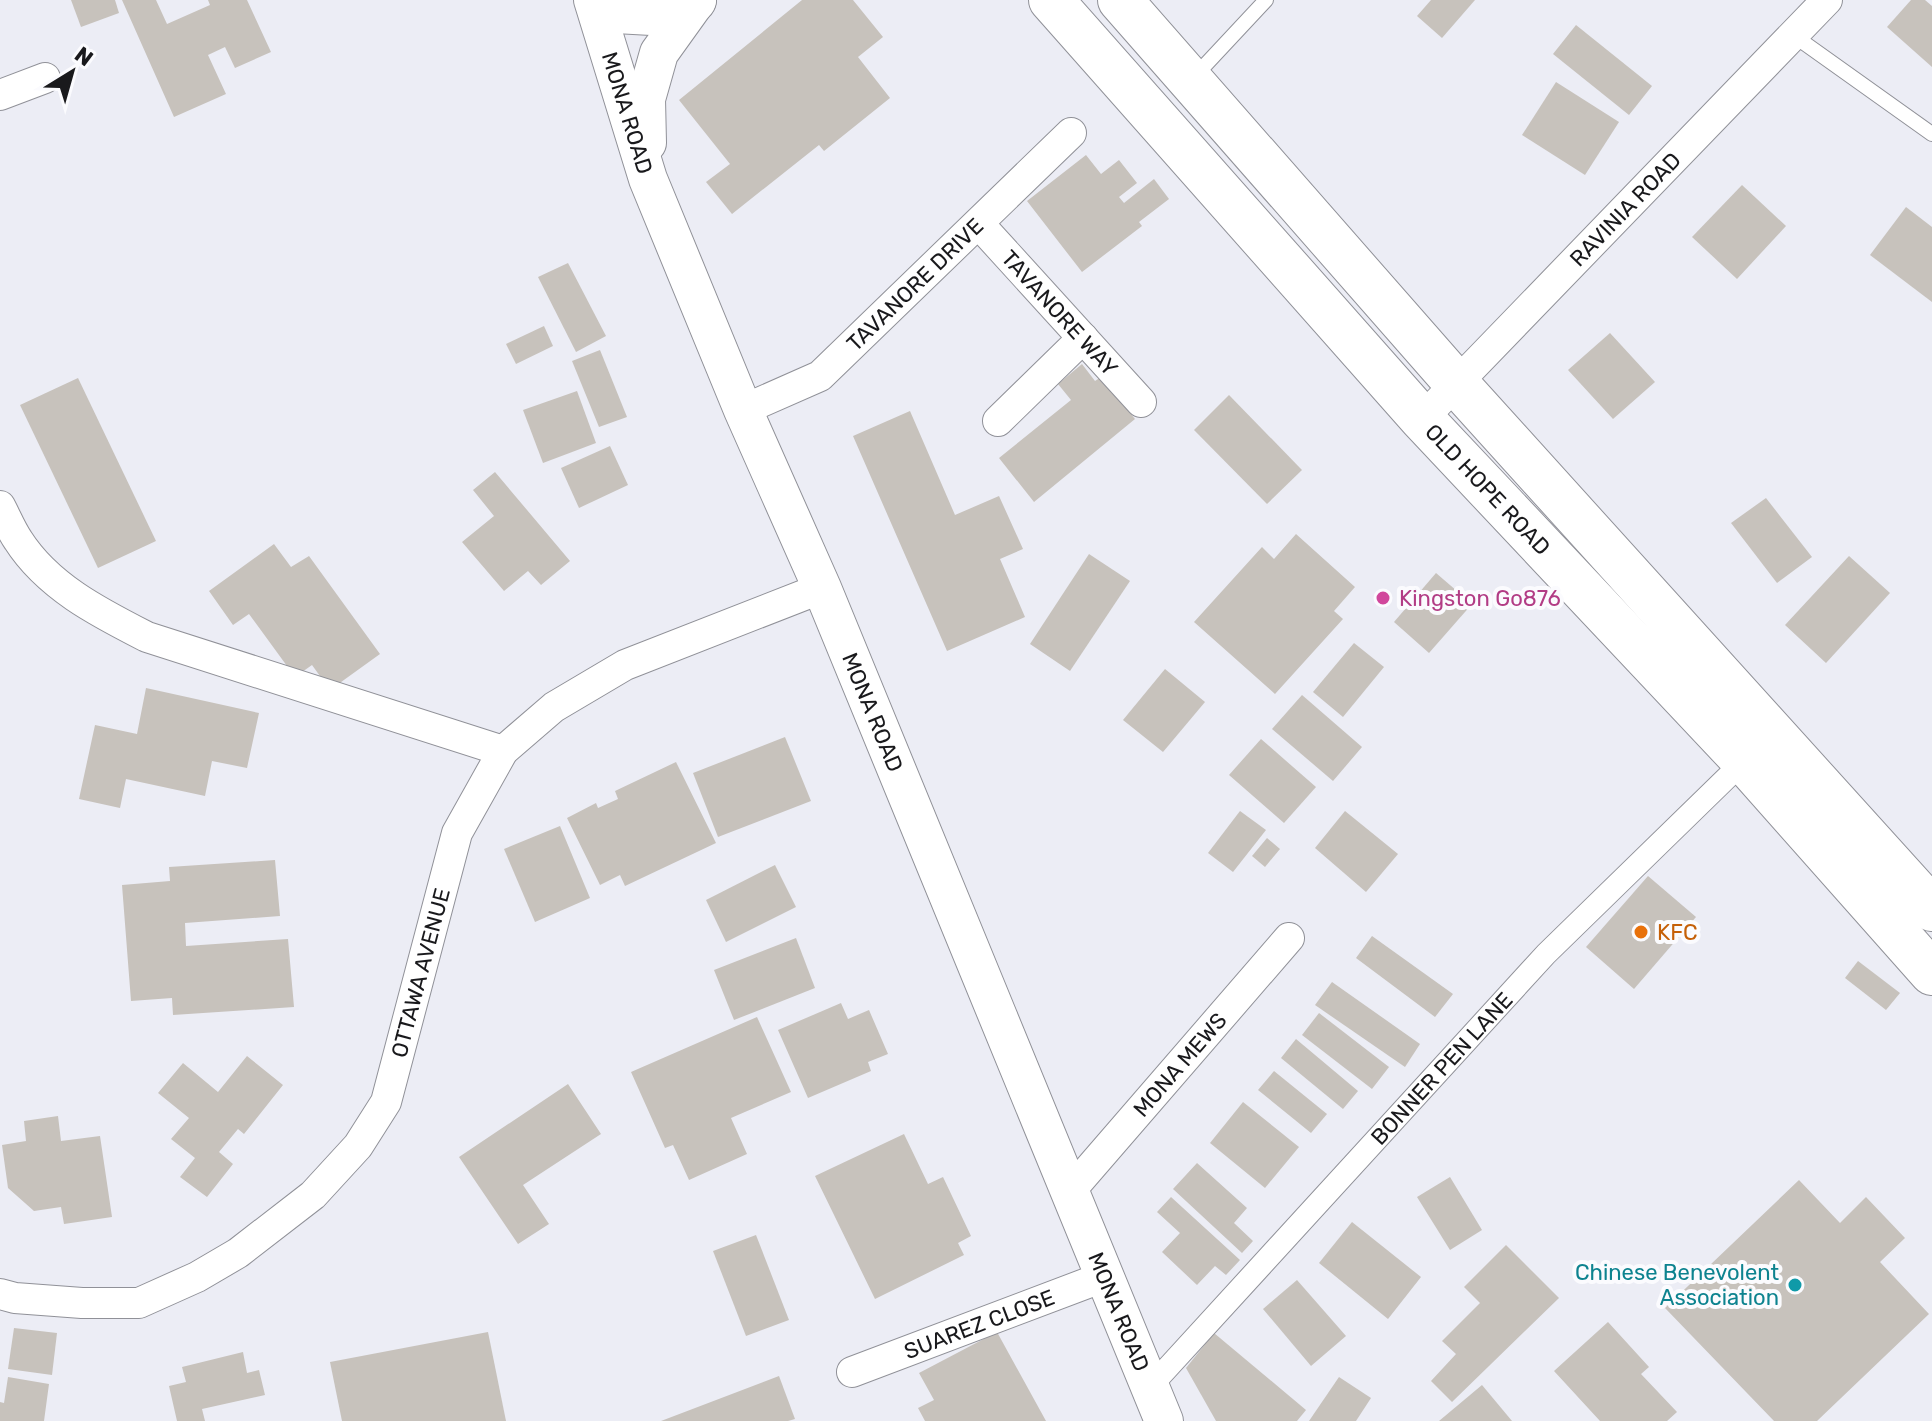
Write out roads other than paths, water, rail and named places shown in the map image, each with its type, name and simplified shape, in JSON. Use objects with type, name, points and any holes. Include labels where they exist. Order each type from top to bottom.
[{"type":"main road","points":[[606,0],[616,11],[652,13],[696,0]]},
{"type":"main road","name":"OLD HOPE ROAD","points":[[1051,0],[1422,419],[1744,761],[1932,973]]},
{"type":"main road","points":[[1120,0],[1456,383],[1924,893]]},
{"type":"street","name":"MONA ROAD","points":[[593,0],[648,179],[743,410],[822,588],[1157,1404]]},
{"type":"street","points":[[648,179],[646,99],[659,53],[696,0]]},
{"type":"street","name":"RAVINIA ROAD","points":[[1422,419],[1827,0]]},
{"type":"street","points":[[0,95],[45,78]]},
{"type":"street","name":"TAVANORE DRIVE","points":[[743,410],[820,376],[1071,133]]},
{"type":"street","name":"TAVANORE WAY","points":[[979,224],[1141,402]]},
{"type":"street","points":[[998,421],[1083,338]]},
{"type":"street","points":[[0,506],[18,542],[57,584],[99,612],[147,637],[503,751]]},
{"type":"street","name":"OTTAWA AVENUE","points":[[0,1294],[69,1302],[139,1303],[197,1277],[238,1253],[313,1195],[358,1146],[386,1102],[457,833],[503,751],[554,707],[625,665],[822,588]]},
{"type":"street","name":"BONNER PEN LANE","points":[[1157,1404],[1546,954],[1744,761]]},
{"type":"street","name":"MONA MEWS","points":[[1071,1190],[1289,938]]},
{"type":"street","name":"SUAREZ CLOSE","points":[[852,1372],[1106,1276]]},
{"type":"lane","points":[[1192,79],[1266,0]]},
{"type":"lane","points":[[1793,35],[1932,134]]},
{"type":"place","name":"Kingston Go876","points":[[1383,598]]},
{"type":"place","name":"KFC","points":[[1641,932]]},
{"type":"place","name":"Chinese Benevolent Association","points":[[1795,1285]]}]
